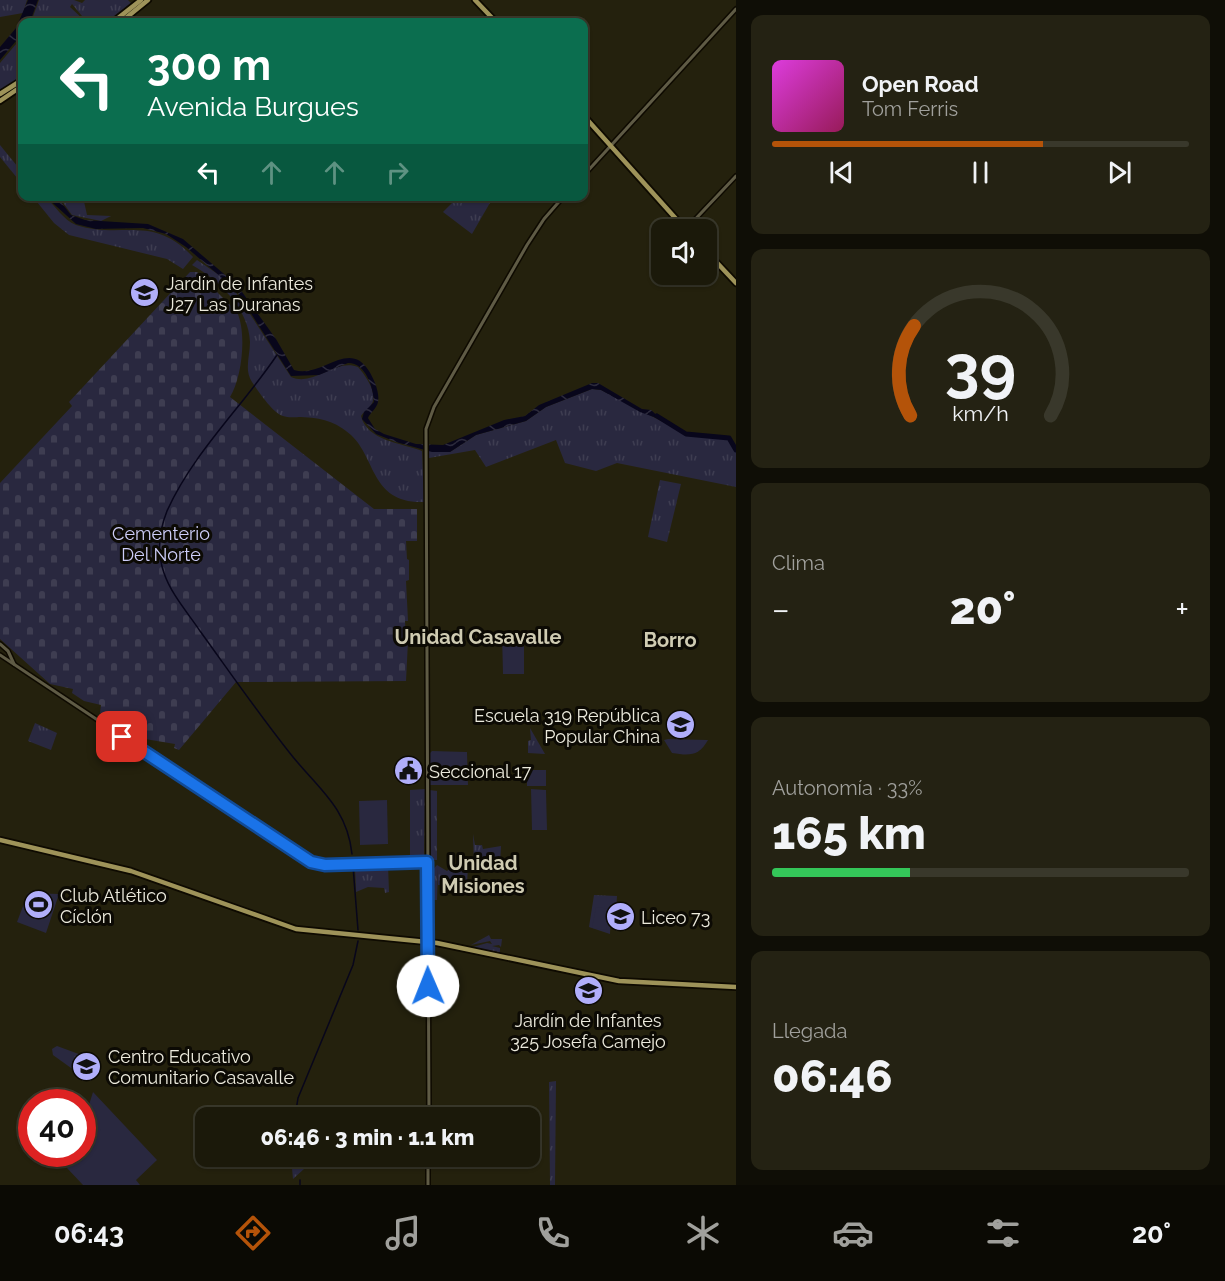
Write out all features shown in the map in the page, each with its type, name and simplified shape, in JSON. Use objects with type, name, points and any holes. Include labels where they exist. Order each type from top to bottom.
[{"type":"main road","points":[[118,18],[141,0]]},
{"type":"main road","points":[[126,18],[148,0]]},
{"type":"main road","points":[[475,0],[492,18]]},
{"type":"main road","points":[[0,94],[18,83]]},
{"type":"main road","points":[[0,100],[18,89]]},
{"type":"main road","points":[[588,120],[676,219]]},
{"type":"main road","points":[[717,263],[736,283]]},
{"type":"main road","points":[[0,840],[130,871],[296,929],[428,942],[619,981],[736,987]]},
{"type":"street","points":[[588,171],[736,9]]},
{"type":"street","points":[[696,219],[736,176]]},
{"type":"street","points":[[429,1107],[427,422],[527,245],[544,219],[560,201]]},
{"type":"street","points":[[0,644],[14,664]]},
{"type":"street","points":[[1,656],[7,657],[9,654]]},
{"type":"street","points":[[1,656],[311,862],[325,865],[427,862]]},
{"type":"street","points":[[428,1167],[428,1185]]},
{"type":"green space","points":[[0,0],[27,0],[23,13],[0,17]]},
{"type":"green space","points":[[39,0],[74,0],[82,3],[85,0],[128,0],[131,3],[114,18],[84,18],[72,4],[70,7],[82,18],[32,18]]},
{"type":"green space","points":[[18,42],[18,79],[0,90],[0,63]]},
{"type":"green space","points":[[0,145],[18,167],[18,179],[0,157]]},
{"type":"green space","points":[[36,201],[49,201],[67,220],[76,225],[93,229],[150,231],[164,236],[193,257],[183,269],[167,259],[69,235],[54,223]]},
{"type":"green space","points":[[62,201],[84,201],[87,215],[111,216],[101,221],[72,215]]},
{"type":"green space","points":[[454,201],[491,201],[472,234],[443,212]]},
{"type":"green space","points":[[197,260],[222,277],[235,291],[291,377],[308,378],[341,366],[358,367],[372,390],[373,401],[361,416],[370,431],[386,440],[422,451],[424,502],[407,501],[394,496],[384,488],[359,445],[339,426],[315,418],[285,417],[270,406],[250,377],[248,368],[250,342],[244,318],[222,287],[192,265]]},
{"type":"green space","name":"Cementerio Del Norte","points":[[190,272],[197,272],[237,312],[240,321],[242,355],[238,379],[230,397],[374,509],[417,509],[417,541],[406,541],[409,580],[406,581],[408,621],[405,621],[406,640],[408,641],[406,681],[236,682],[179,750],[174,748],[175,744],[139,738],[139,730],[119,725],[120,717],[100,713],[101,705],[84,701],[72,693],[73,689],[50,684],[0,639],[0,483],[72,406],[69,402]]},
{"type":"green space","points":[[592,389],[601,390],[686,434],[729,438],[736,450],[736,487],[617,463],[596,471],[565,463],[556,440],[486,467],[475,450],[429,458],[429,451],[450,452],[476,435],[526,421],[546,407]]},
{"type":"green space","points":[[660,480],[681,484],[667,542],[648,537]]},
{"type":"green space","points":[[502,635],[524,635],[524,674],[503,674]]},
{"type":"green space","points":[[35,723],[57,733],[51,750],[28,741]]},
{"type":"green space","points":[[530,728],[545,754],[528,753],[528,741],[531,740]]},
{"type":"green space","points":[[664,740],[708,740],[697,752],[684,754],[672,753]]},
{"type":"green space","points":[[432,751],[467,752],[468,785],[429,785],[429,754]]},
{"type":"green space","points":[[527,770],[546,770],[546,786],[527,786]]},
{"type":"green space","points":[[425,789],[424,859],[410,859],[410,790]]},
{"type":"green space","points":[[531,789],[546,790],[547,830],[532,830]]},
{"type":"green space","points":[[429,790],[437,791],[437,860],[429,860]]},
{"type":"green space","points":[[387,800],[388,844],[360,845],[359,801]]},
{"type":"green space","points":[[473,834],[475,845],[482,845],[483,849],[501,846],[500,864],[474,865]]},
{"type":"green space","points":[[388,865],[389,892],[385,893],[384,888],[368,887],[356,892],[355,866]]},
{"type":"green space","points":[[437,865],[447,871],[454,865],[468,865],[467,885],[438,885],[438,867],[437,900],[431,900],[429,874]]},
{"type":"green space","name":"Club Atlético Cíclón","points":[[28,893],[59,894],[46,933],[17,922]]},
{"type":"green space","points":[[594,895],[617,896],[616,911],[611,911],[610,934],[589,927]]},
{"type":"green space","points":[[596,907],[610,909],[606,930],[592,928]]},
{"type":"green space","points":[[489,935],[491,939],[502,939],[501,947],[492,946],[500,948],[500,953],[473,947],[492,944],[490,941],[471,945]]},
{"type":"green space","points":[[57,1046],[84,1056],[78,1073],[53,1055],[52,1049]]},
{"type":"green space","points":[[556,1081],[555,1185],[550,1185],[549,1082]]},
{"type":"green space","points":[[96,1095],[157,1160],[136,1180],[140,1185],[83,1185],[67,1168],[96,1167]]},
{"type":"green space","points":[[292,1167],[306,1167],[293,1179]]},
{"type":"water","points":[[28,0],[38,0],[31,18],[20,18]]},
{"type":"water","points":[[18,23],[18,39],[0,60],[0,47]]},
{"type":"water","points":[[50,201],[60,201],[71,215],[85,220],[148,224],[183,239],[237,285],[276,339],[294,370],[314,369],[344,359],[353,358],[361,362],[371,374],[378,394],[377,404],[368,418],[375,429],[384,434],[416,444],[443,445],[504,420],[525,416],[539,405],[592,383],[598,383],[642,409],[651,410],[662,420],[640,412],[601,390],[592,389],[546,407],[526,421],[476,435],[450,452],[432,452],[396,442],[376,434],[362,419],[364,412],[374,402],[370,383],[360,367],[348,363],[319,375],[291,376],[236,290],[186,247],[166,234],[143,228],[96,229],[76,224]]},
{"type":"waterway","points":[[277,355],[190,469],[167,511],[162,526],[160,558],[167,581],[180,603],[266,722],[337,810],[349,837],[352,854]]},
{"type":"waterway","points":[[657,416],[686,434],[729,438],[736,450]]},
{"type":"waterway","points":[[353,866],[358,930]]},
{"type":"waterway","points":[[297,1107],[298,1098],[353,965],[358,941]]},
{"type":"waterway","points":[[300,1180],[300,1185]]},
{"type":"place","name":"Jardín de Infantes J27 Las Duranas","points":[[145,293]]},
{"type":"place","name":"Escuela 319 República Popular China","points":[[681,725]]},
{"type":"place","name":"Seccional 17","points":[[408,771]]},
{"type":"place","name":"Club Atlético Cíclón","points":[[39,905]]},
{"type":"place","name":"Liceo 73","points":[[620,917]]},
{"type":"place","name":"Jardín de Infantes 325 Josefa Camejo","points":[[588,991]]},
{"type":"place","name":"Centro Educativo Comunitario Casavalle","points":[[87,1066]]},
{"type":"district","name":"Unidad Casavalle","points":[[478,637]]},
{"type":"district","name":"Borro","points":[[670,640]]},
{"type":"district","name":"Unidad Misiones","points":[[483,874]]},
{"type":"route","points":[[122,737],[311,862],[325,865],[427,862],[428,986]]}]
